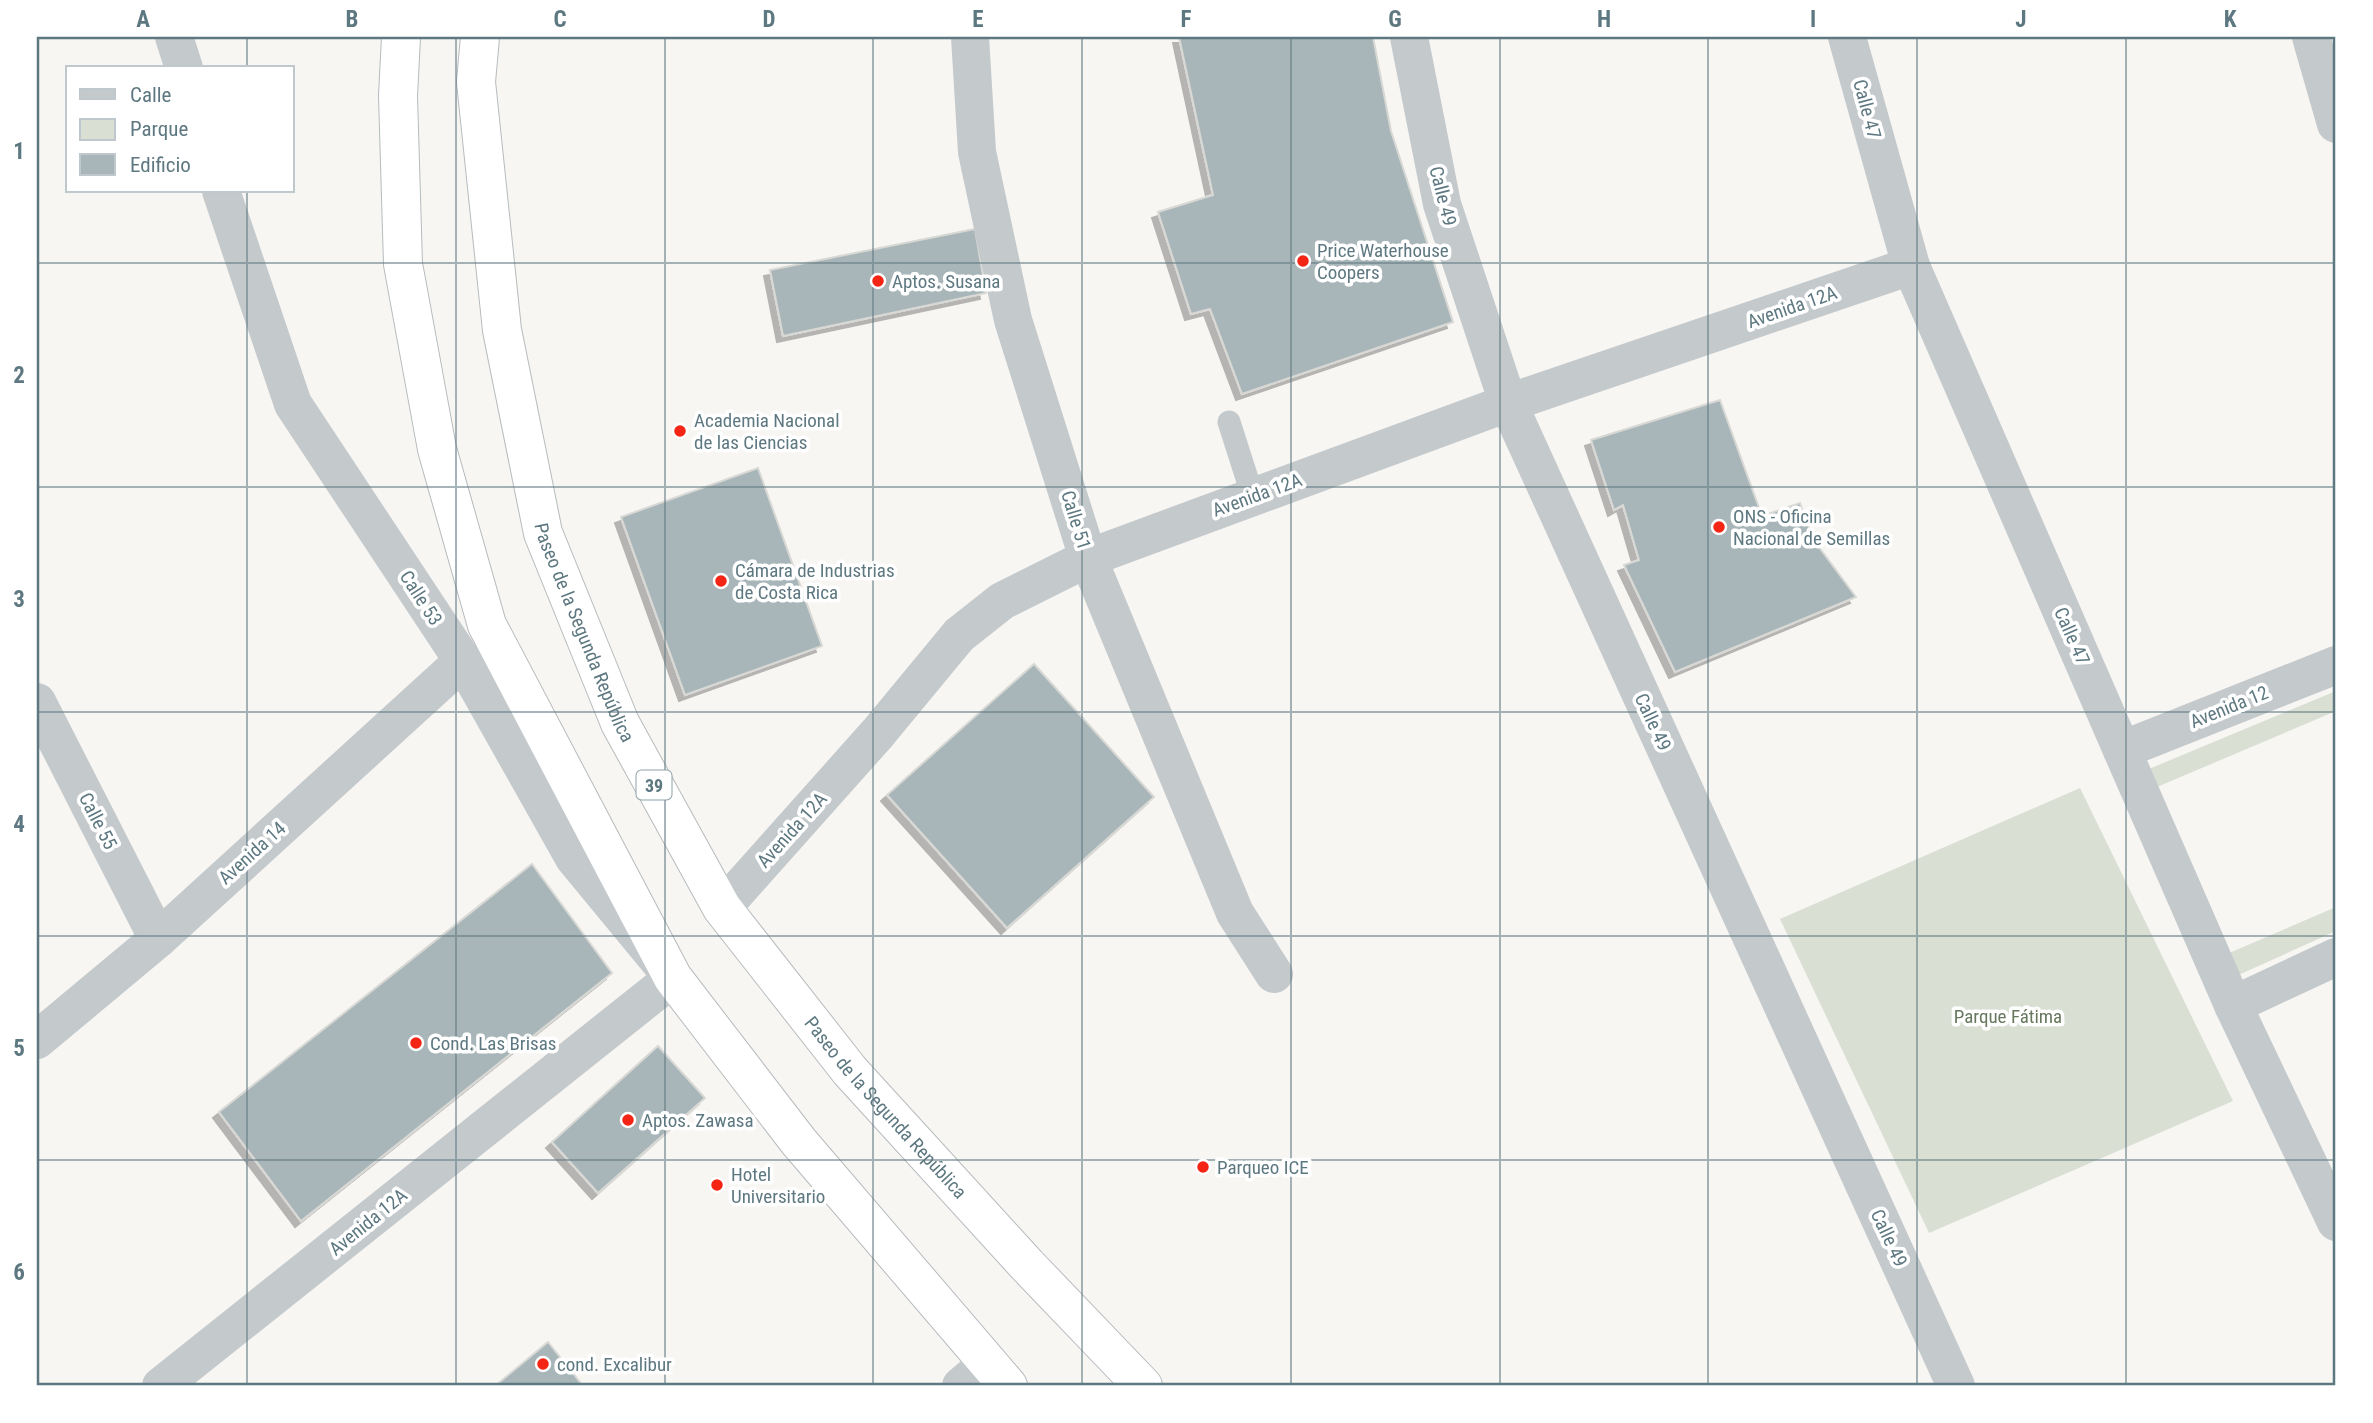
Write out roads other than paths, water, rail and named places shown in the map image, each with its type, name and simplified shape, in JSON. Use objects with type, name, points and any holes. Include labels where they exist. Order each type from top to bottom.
[{"type":"highway","points":[[401,37],[398,96],[403,264],[437,449],[488,625],[673,978],[985,1379]]},
{"type":"highway","name":"Paseo de la Segunda República","points":[[481,37],[476,82],[502,330],[543,533],[620,723],[722,908],[850,1071],[1027,1265],[1143,1386]]},
{"type":"street","points":[[174,37],[183,66]]},
{"type":"street","name":"Calle 51","points":[[970,37],[977,152],[1013,320],[1088,558],[1235,913],[1274,974]]},
{"type":"street","name":"Calle 49","points":[[1409,37],[1442,204],[1508,403],[1956,1386]]},
{"type":"street","name":"Calle 47","points":[[1847,37],[1911,266],[2233,1005],[2336,1222]]},
{"type":"street","points":[[2311,37],[2336,124]]},
{"type":"street","name":"Calle 53","points":[[221,192],[293,404],[463,661],[574,858],[673,978]]},
{"type":"street","name":"Avenida 12A","points":[[722,908],[878,733],[959,635],[1002,601],[1088,558],[1508,403],[1911,266]]},
{"type":"street","name":"Avenida 14","points":[[37,1040],[159,939],[463,661]]},
{"type":"street","name":"Avenida 12","points":[[2122,750],[2336,664]]},
{"type":"street","name":"Calle 55","points":[[37,702],[159,939]]},
{"type":"street","points":[[2233,1005],[2336,957]]},
{"type":"street","name":"Avenida 12A","points":[[161,1386],[673,978]]},
{"type":"lane","points":[[1229,422],[1253,497]]},
{"type":"place","name":"Price Waterhouse Coopers","points":[[1303,261]]},
{"type":"place","name":"Aptos. Susana","points":[[878,281]]},
{"type":"place","name":"Academia Nacional de las Ciencias","points":[[680,431]]},
{"type":"place","name":"ONS - Oficina Nacional de Semillas","points":[[1719,527]]},
{"type":"place","name":"Cámara de Industrias de Costa Rica","points":[[721,581]]},
{"type":"place","name":"Cond. Las Brisas","points":[[416,1043]]},
{"type":"place","name":"Aptos. Zawasa","points":[[628,1120]]},
{"type":"place","name":"Parqueo ICE","points":[[1203,1167]]},
{"type":"place","name":"Hotel Universitario","points":[[717,1185]]},
{"type":"place","name":"cond. Excalibur","points":[[543,1364]]},
{"type":"park label","name":"Parque Fátima","points":[[2008,1016]]}]
